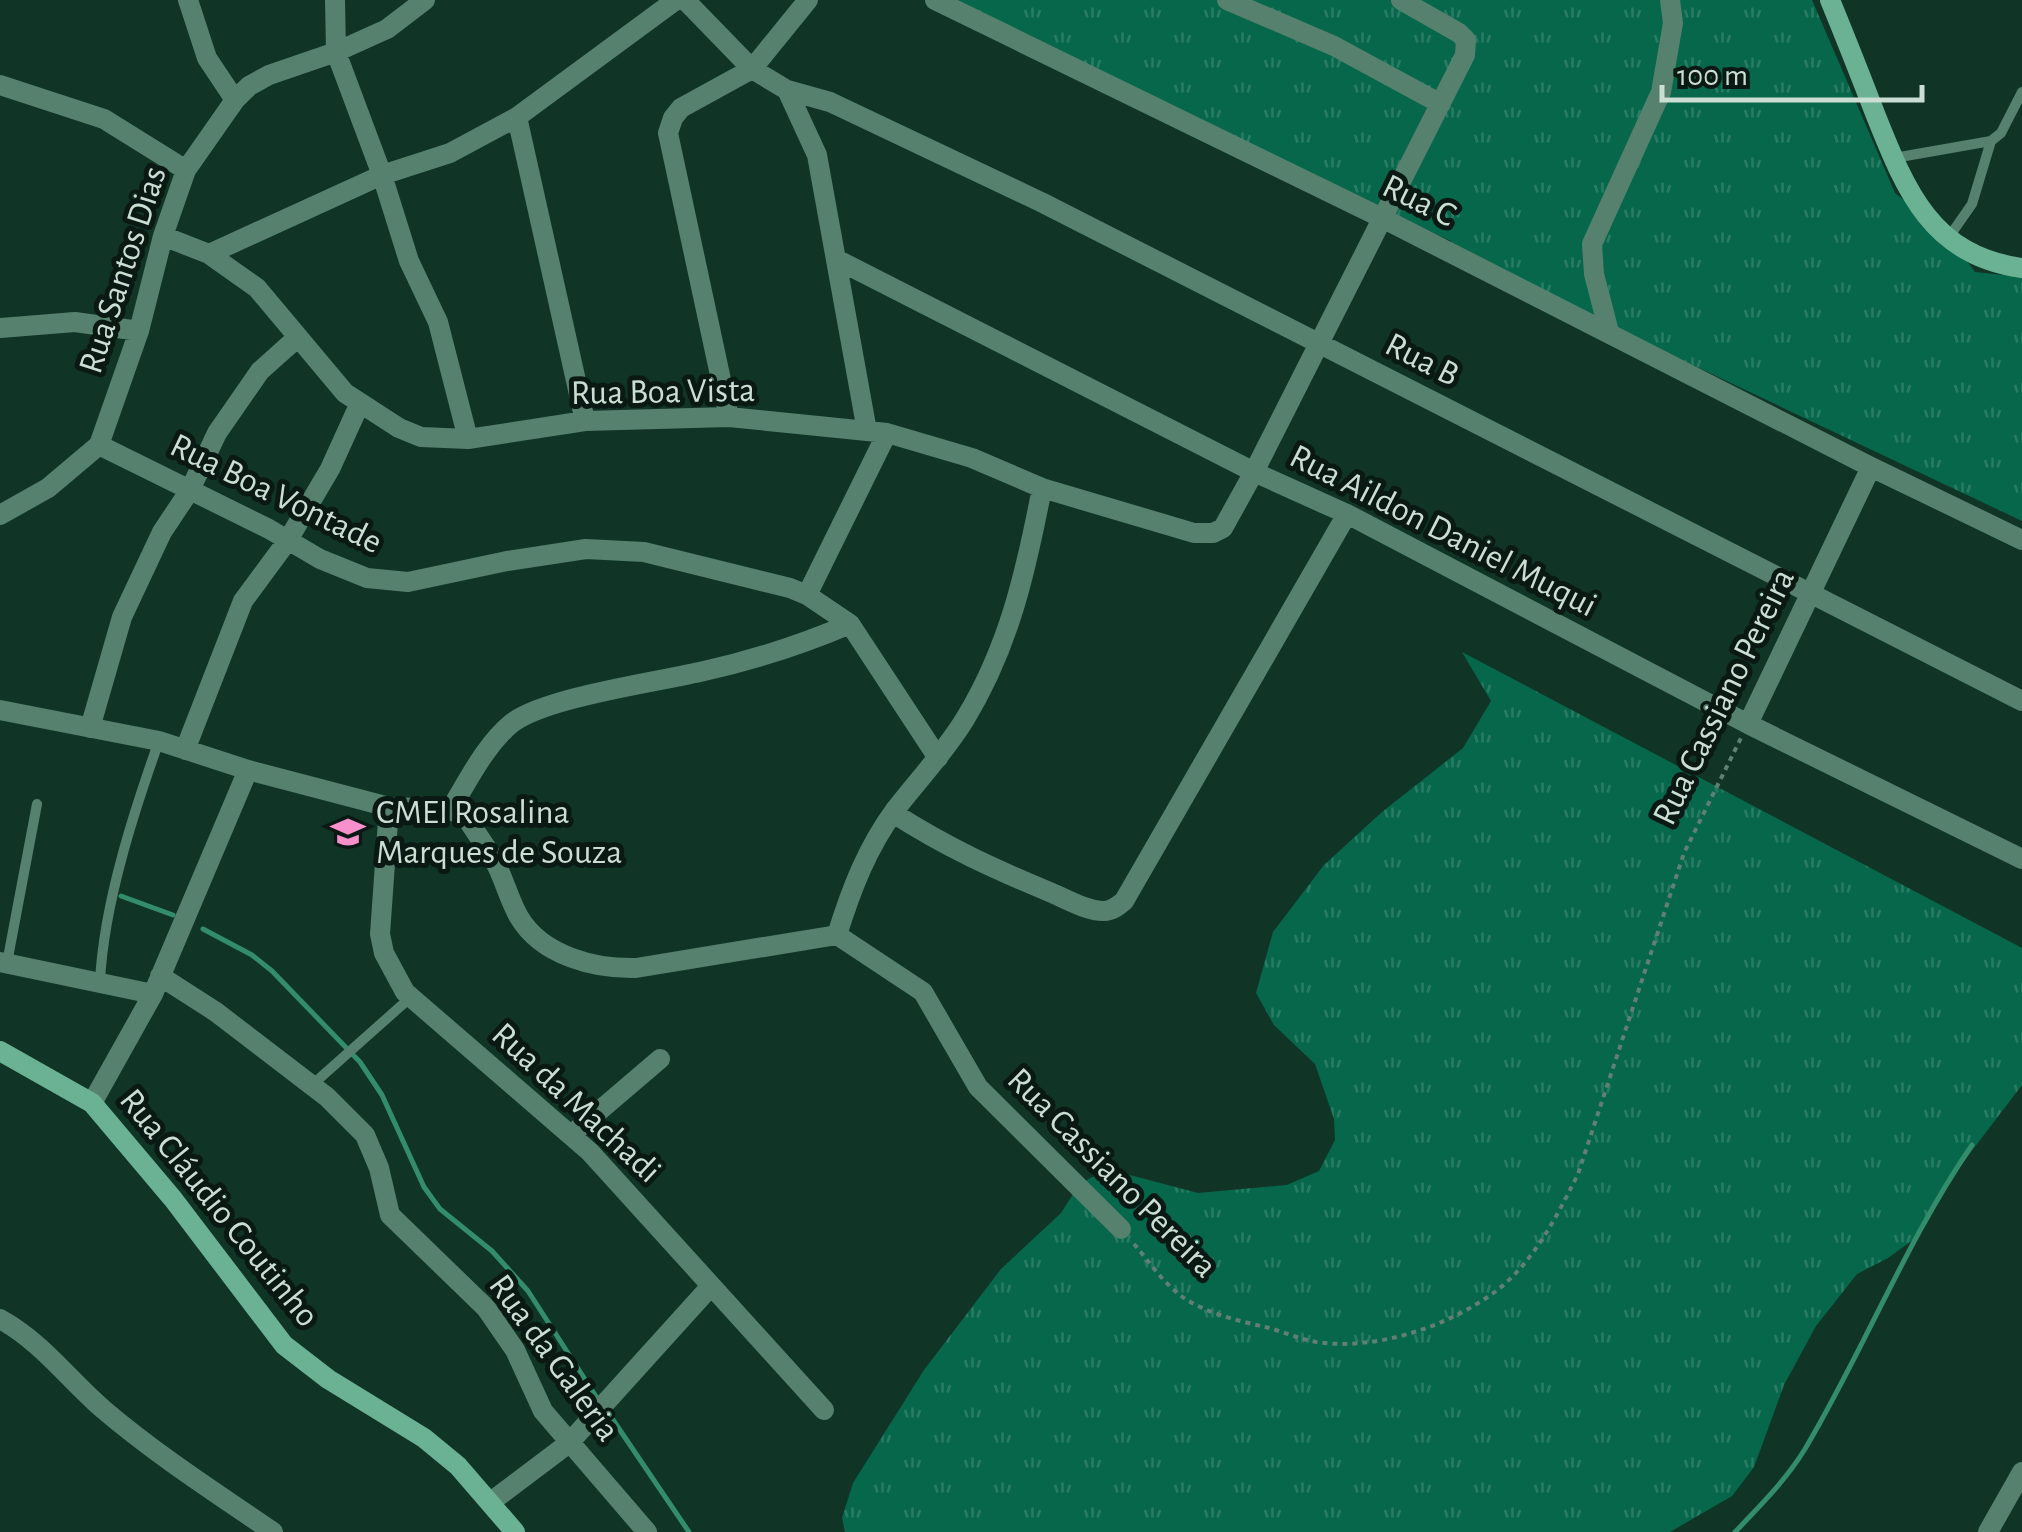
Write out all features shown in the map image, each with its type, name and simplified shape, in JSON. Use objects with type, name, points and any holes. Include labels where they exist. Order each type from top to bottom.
[{"type":"street","points":[[188,0],[207,58],[235,100]]},
{"type":"street","points":[[335,0],[336,52],[409,260],[446,346],[468,439]]},
{"type":"street","name":"Rua Santos Dias","points":[[100,446],[186,170],[235,100],[270,75],[388,29],[425,0]]},
{"type":"street","points":[[209,254],[382,175],[450,153],[517,117],[676,0]]},
{"type":"street","name":"Rua B","points":[[685,0],[752,70],[787,90],[818,97],[853,112],[1058,211],[2022,700]]},
{"type":"street","points":[[729,417],[668,133],[681,108],[752,70],[808,0]]},
{"type":"street","name":"Rua C","points":[[935,0],[1382,218],[1871,468],[2022,540]]},
{"type":"street","points":[[1227,0],[1334,46],[1441,104]]},
{"type":"street","points":[[1254,472],[1465,55],[1466,40],[1401,0]]},
{"type":"street","points":[[1609,332],[1594,274],[1592,244],[1661,92],[1673,23],[1670,0]]},
{"type":"street","points":[[1830,0],[1912,200],[1959,247],[2022,268]]},
{"type":"street","points":[[0,85],[104,119],[186,170]]},
{"type":"street","points":[[787,90],[818,155],[836,260],[877,432],[807,595]]},
{"type":"street","points":[[517,117],[584,421]]},
{"type":"street","name":"Rua Boa Vista","points":[[163,236],[209,254],[264,294],[332,380],[360,403],[420,437],[468,439],[584,421],[729,417],[877,432],[972,458],[1042,488],[1178,530],[1204,534],[1223,528],[1254,472]]},
{"type":"street","name":"Rua Aildon Daniel Muqui","points":[[836,260],[1254,472],[1348,514],[1748,724],[2022,860]]},
{"type":"street","points":[[0,328],[76,322],[139,330]]},
{"type":"street","points":[[90,728],[122,617],[162,532],[190,490],[217,433],[260,371],[298,338]]},
{"type":"street","points":[[184,750],[243,601],[288,540],[330,469],[360,403]]},
{"type":"street","points":[[0,514],[48,488],[100,446]]},
{"type":"street","name":"Rua Boa Vontade","points":[[100,446],[350,573],[387,582],[408,582],[507,561],[605,549],[644,552],[807,595],[850,624],[938,758]]},
{"type":"street","name":"Rua Cassiano Pereira","points":[[1748,724],[1871,468]]},
{"type":"street","points":[[0,710],[158,742],[388,807],[464,814],[495,862],[525,925],[583,964],[636,968],[837,934],[862,865],[893,813],[964,720],[1002,648],[1019,598],[1042,488]]},
{"type":"street","points":[[893,813],[948,849],[1006,874],[1086,907],[1102,911],[1116,908],[1124,901],[1348,514]]},
{"type":"street","points":[[450,810],[492,744],[527,714],[554,704],[710,670],[808,642],[850,624]]},
{"type":"street","points":[[92,1104],[157,985],[248,770]]},
{"type":"street","name":"Rua da Machadi","points":[[388,807],[380,934],[384,954],[399,983],[600,1162],[824,1410]]},
{"type":"street","name":"Rua Cassiano Pereira","points":[[837,934],[918,987],[978,1088],[1121,1228]]},
{"type":"street","name":"Rua da Galeria","points":[[3,963],[100,981],[157,985],[216,1012],[312,1086],[365,1135],[381,1175],[390,1215],[486,1308],[515,1350],[543,1411],[648,1532]]},
{"type":"street","name":"Rua Cláudio Coutinho","points":[[0,1051],[92,1104],[173,1199],[284,1344],[328,1378],[424,1438],[492,1501],[515,1532]]},
{"type":"street","points":[[570,1134],[660,1060]]},
{"type":"street","points":[[492,1501],[569,1444],[710,1286]]},
{"type":"street","points":[[0,1319],[27,1336],[102,1408],[157,1451],[273,1532]]},
{"type":"street","points":[[1988,1532],[2022,1472]]},
{"type":"lane","points":[[1949,237],[1972,204],[1991,141],[2001,132],[2022,92]]},
{"type":"lane","points":[[1893,158],[1991,141]]},
{"type":"lane","points":[[100,981],[102,950],[130,822],[158,742]]},
{"type":"lane","points":[[3,963],[37,804]]},
{"type":"lane","points":[[312,1086],[411,997]]},
{"type":"path","name":"Rua Cassiano Pereira","points":[[1121,1228],[1187,1300],[1313,1342],[1389,1338],[1452,1318],[1496,1291],[1528,1259],[1556,1218],[1578,1174],[1684,853],[1748,724]]},
{"type":"green space","points":[[950,0],[1812,0],[1895,193],[1949,237],[1975,272],[2022,277],[2022,521],[1448,249],[1451,241],[1336,191]]},
{"type":"green space","points":[[1462,652],[2022,948],[2022,1085],[1961,1165],[1913,1240],[1857,1274],[1816,1326],[1784,1385],[1754,1467],[1732,1496],[1670,1532],[845,1532],[842,1518],[853,1483],[924,1370],[1001,1269],[1061,1213],[1079,1185],[1092,1177],[1126,1174],[1198,1193],[1287,1185],[1319,1171],[1335,1140],[1334,1119],[1315,1064],[1274,1025],[1256,993],[1273,932],[1324,865],[1382,812],[1463,748],[1491,701]]},
{"type":"waterway","points":[[121,896],[173,915]]},
{"type":"waterway","points":[[203,929],[252,955],[272,971],[360,1062],[382,1095],[424,1187],[440,1209],[492,1251],[528,1291],[597,1398]]},
{"type":"waterway","points":[[1735,1532],[1805,1449],[1926,1219],[1972,1145]]},
{"type":"waterway","points":[[609,1414],[689,1532]]},
{"type":"place","name":"CMEI Rosalina Marques de Souza","points":[[348,832]]}]
